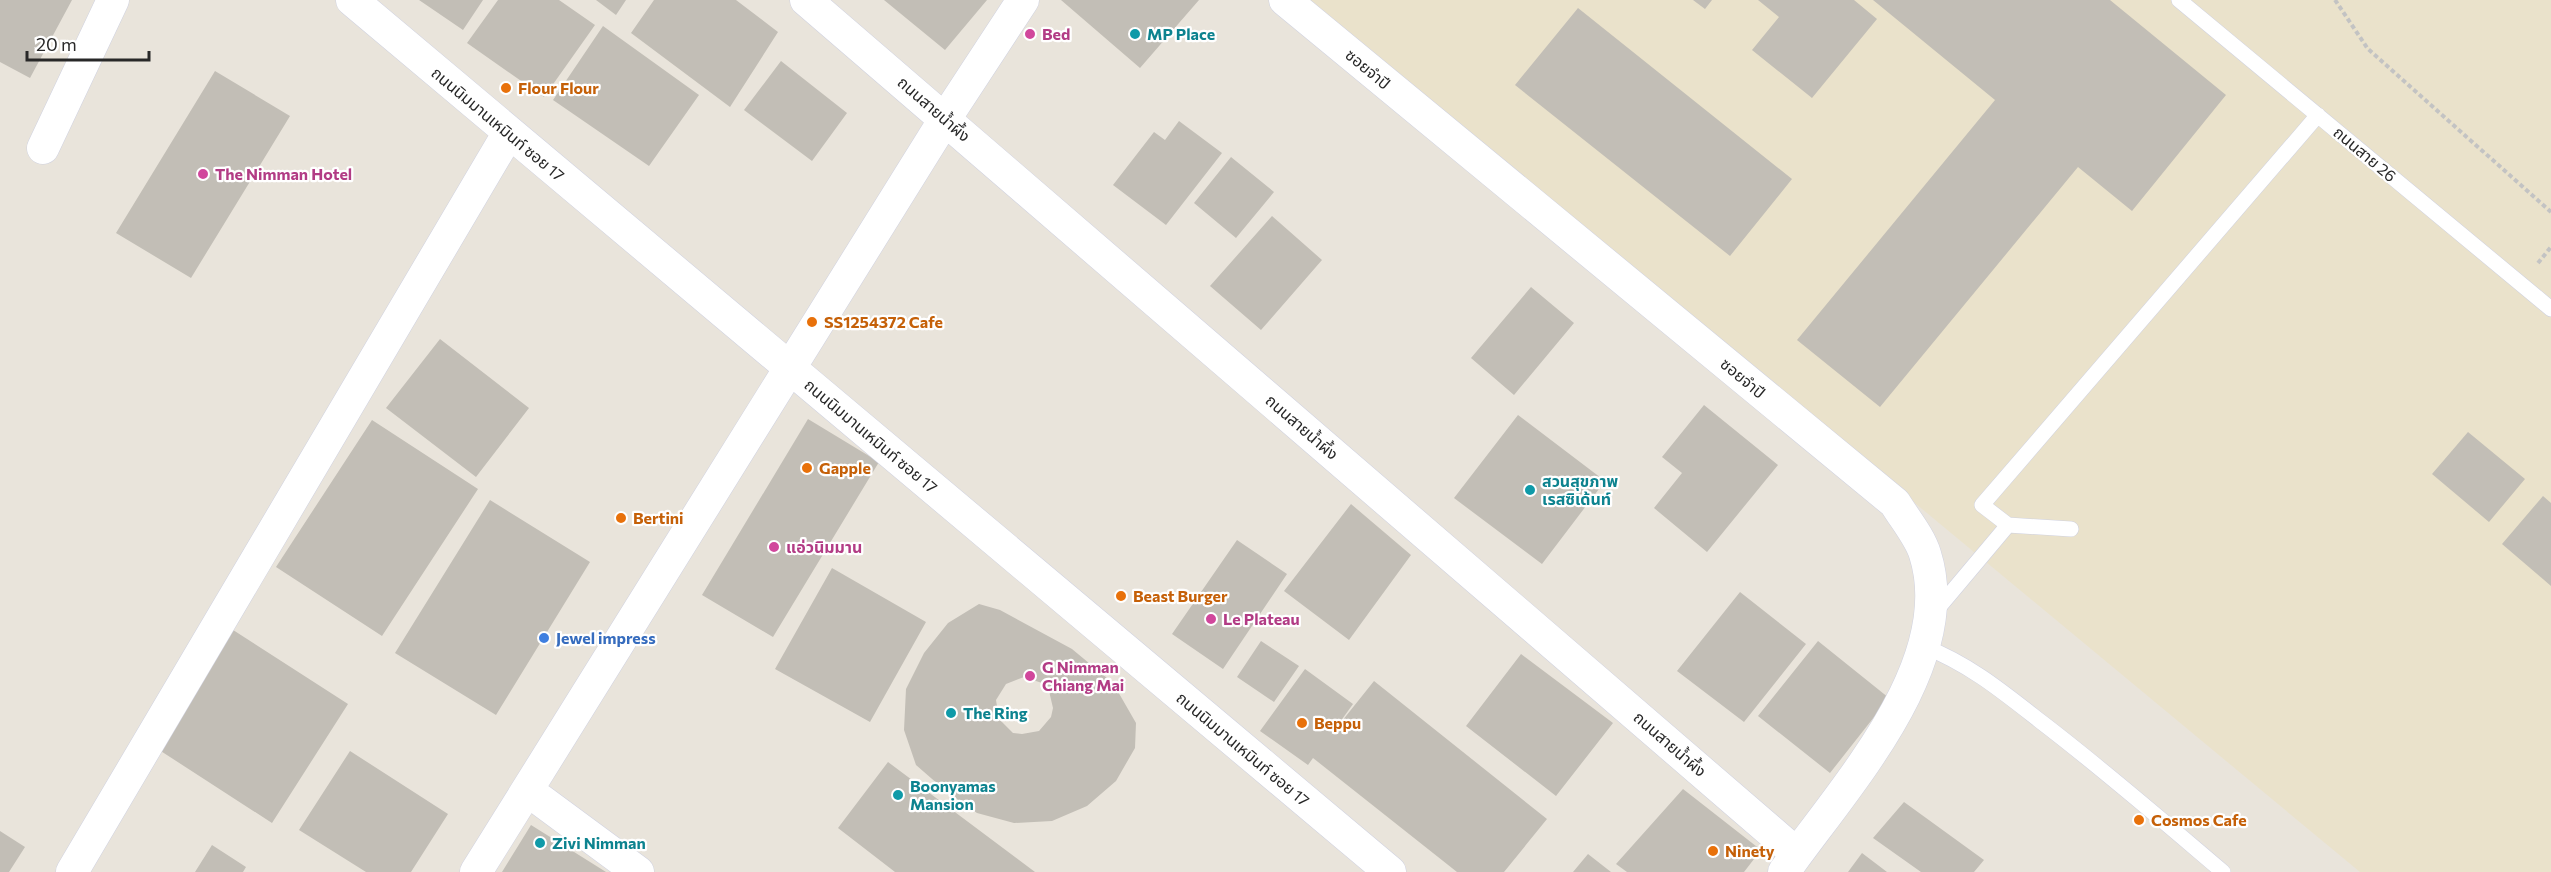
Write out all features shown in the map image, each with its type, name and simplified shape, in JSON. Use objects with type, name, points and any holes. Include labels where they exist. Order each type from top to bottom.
[{"type":"street","points":[[44,148],[113,0]]},
{"type":"street","name":"ถนนนิมมานเหมินท์ ซอย 17","points":[[352,0],[508,134],[1389,872]]},
{"type":"street","name":"ถนนสายน้ำผึ้ง","points":[[806,0],[945,118],[1791,863]]},
{"type":"street","points":[[476,872],[945,118],[1023,0]]},
{"type":"street","name":"ซอยจำปี","points":[[1285,0],[1895,503],[1925,553],[1932,602],[1928,632],[1913,680],[1870,753],[1791,863]]},
{"type":"street","points":[[72,872],[508,134]]},
{"type":"street","points":[[527,790],[638,872]]},
{"type":"lane","name":"ถนนสาย 26","points":[[2179,0],[2551,309]]},
{"type":"lane","points":[[2071,529],[2008,525],[1982,505],[2318,115]]},
{"type":"lane","points":[[2008,525],[1928,632],[1953,658],[1978,673],[2059,736],[2223,872]]},
{"type":"path","points":[[2335,0],[2368,49],[2551,212]]},
{"type":"shaded area","points":[[1308,0],[2551,0],[2551,872],[2360,872]]},
{"type":"building","points":[[0,0],[72,0],[30,78],[0,62]]},
{"type":"building","points":[[419,0],[483,0],[463,30]]},
{"type":"building","points":[[498,0],[559,0],[595,25],[544,97],[467,43]]},
{"type":"building","points":[[596,0],[626,0],[616,15]]},
{"type":"building","points":[[654,0],[736,0],[778,32],[730,107],[631,33]]},
{"type":"building","points":[[884,0],[987,0],[945,50]]},
{"type":"building","name":"MP Place","points":[[1061,0],[1199,0],[1140,68]]},
{"type":"building","points":[[1693,0],[1712,0],[1705,9]]},
{"type":"building","points":[[1758,0],[1854,0],[1877,19],[1812,98],[1752,50],[1779,17]]},
{"type":"building","points":[[1873,0],[2110,0],[2226,95],[2132,211],[2078,167],[1880,407],[1797,340],[1995,100]]},
{"type":"building","points":[[1578,8],[1792,179],[1730,256],[1515,85]]},
{"type":"building","points":[[603,26],[699,95],[649,166],[553,100]]},
{"type":"building","points":[[781,61],[847,113],[812,161],[744,110]]},
{"type":"building","name":"The Nimman Hotel","points":[[215,71],[290,116],[191,278],[116,233]]},
{"type":"building","points":[[1179,121],[1222,153],[1166,225],[1113,185],[1154,132],[1165,140]]},
{"type":"building","points":[[1231,157],[1274,192],[1236,238],[1194,203]]},
{"type":"building","points":[[1272,216],[1322,260],[1261,330],[1210,286]]},
{"type":"building","points":[[1531,287],[1574,323],[1514,395],[1471,358]]},
{"type":"building","points":[[440,339],[529,408],[476,477],[386,408]]},
{"type":"building","points":[[1704,405],[1778,465],[1707,552],[1654,508],[1682,473],[1662,457]]},
{"type":"building","name":"สวนสุขภาพ เรสซิเด้นท์","points":[[1518,415],[1605,481],[1542,564],[1454,498]]},
{"type":"building","points":[[808,419],[879,462],[773,637],[702,595]]},
{"type":"building","points":[[372,420],[478,489],[382,636],[276,567]]},
{"type":"building","points":[[2468,432],[2525,479],[2489,522],[2432,474]]},
{"type":"building","points":[[2543,496],[2551,503],[2551,586],[2502,544]]},
{"type":"building","points":[[490,500],[590,562],[496,715],[395,653]]},
{"type":"building","points":[[1351,504],[1411,555],[1349,640],[1284,591]]},
{"type":"building","points":[[1237,540],[1287,574],[1223,669],[1172,634]]},
{"type":"building","points":[[832,568],[926,622],[870,722],[775,669]]},
{"type":"building","points":[[1740,592],[1806,644],[1744,722],[1677,671]]},
{"type":"building","name":"The Ring","points":[[979,604],[1000,610],[1072,649],[1113,683],[1136,723],[1135,748],[1116,781],[1087,806],[1052,821],[1014,823],[977,813],[947,792],[916,765],[904,730],[906,689],[924,653],[948,623]],"holes":[[[1024,677],[1042,683],[1049,691],[1053,708],[1051,717],[1039,731],[1013,733],[999,719],[996,700],[1006,684]]]},
{"type":"building","points":[[230,628],[348,704],[272,823],[153,746]]},
{"type":"building","points":[[1261,641],[1299,666],[1274,702],[1237,677]]},
{"type":"building","points":[[1818,641],[1889,698],[1830,773],[1758,716]]},
{"type":"building","points":[[1521,654],[1613,723],[1556,796],[1466,726]]},
{"type":"building","points":[[1305,669],[1353,704],[1330,736],[1374,681],[1547,819],[1504,872],[1457,872],[1313,758],[1308,765],[1260,731]]},
{"type":"building","points":[[350,751],[448,814],[411,872],[366,872],[299,830]]},
{"type":"building","name":"Boonyamas Mansion","points":[[888,762],[1035,872],[895,872],[838,828]]},
{"type":"building","points":[[1683,789],[1761,850],[1744,872],[1627,872],[1616,864]]},
{"type":"building","points":[[1904,802],[1984,860],[1974,872],[1921,872],[1873,838]]},
{"type":"building","name":"Zivi Nimman","points":[[531,825],[606,872],[502,872]]},
{"type":"building","points":[[0,831],[25,847],[9,872],[0,872]]},
{"type":"building","points":[[212,845],[246,867],[243,872],[195,872]]},
{"type":"building","points":[[1862,853],[1887,872],[1848,872]]},
{"type":"building","points":[[1588,854],[1611,872],[1573,872]]},
{"type":"place","name":"Bed","points":[[1030,34]]},
{"type":"place","name":"MP Place","points":[[1135,34]]},
{"type":"place","name":"Flour Flour","points":[[506,88]]},
{"type":"place","name":"The Nimman Hotel","points":[[203,174]]},
{"type":"place","name":"SS1254372 Cafe","points":[[812,322]]},
{"type":"place","name":"Gapple","points":[[807,468]]},
{"type":"place","name":"สวนสุขภาพ เรสซิเด้นท์","points":[[1530,490]]},
{"type":"place","name":"Bertini","points":[[621,518]]},
{"type":"place","name":"แอ่วนิมมาน","points":[[774,547]]},
{"type":"place","name":"Beast Burger","points":[[1121,596]]},
{"type":"place","name":"Le Plateau","points":[[1211,619]]},
{"type":"place","name":"Jewel impress","points":[[544,638]]},
{"type":"place","name":"G Nimman Chiang Mai","points":[[1030,676]]},
{"type":"place","name":"The Ring","points":[[951,713]]},
{"type":"place","name":"Beppu","points":[[1302,723]]},
{"type":"place","name":"Boonyamas Mansion","points":[[898,795]]},
{"type":"place","name":"Cosmos Cafe","points":[[2139,820]]},
{"type":"place","name":"Zivi Nimman","points":[[540,843]]},
{"type":"place","name":"Ninety","points":[[1713,851]]}]
